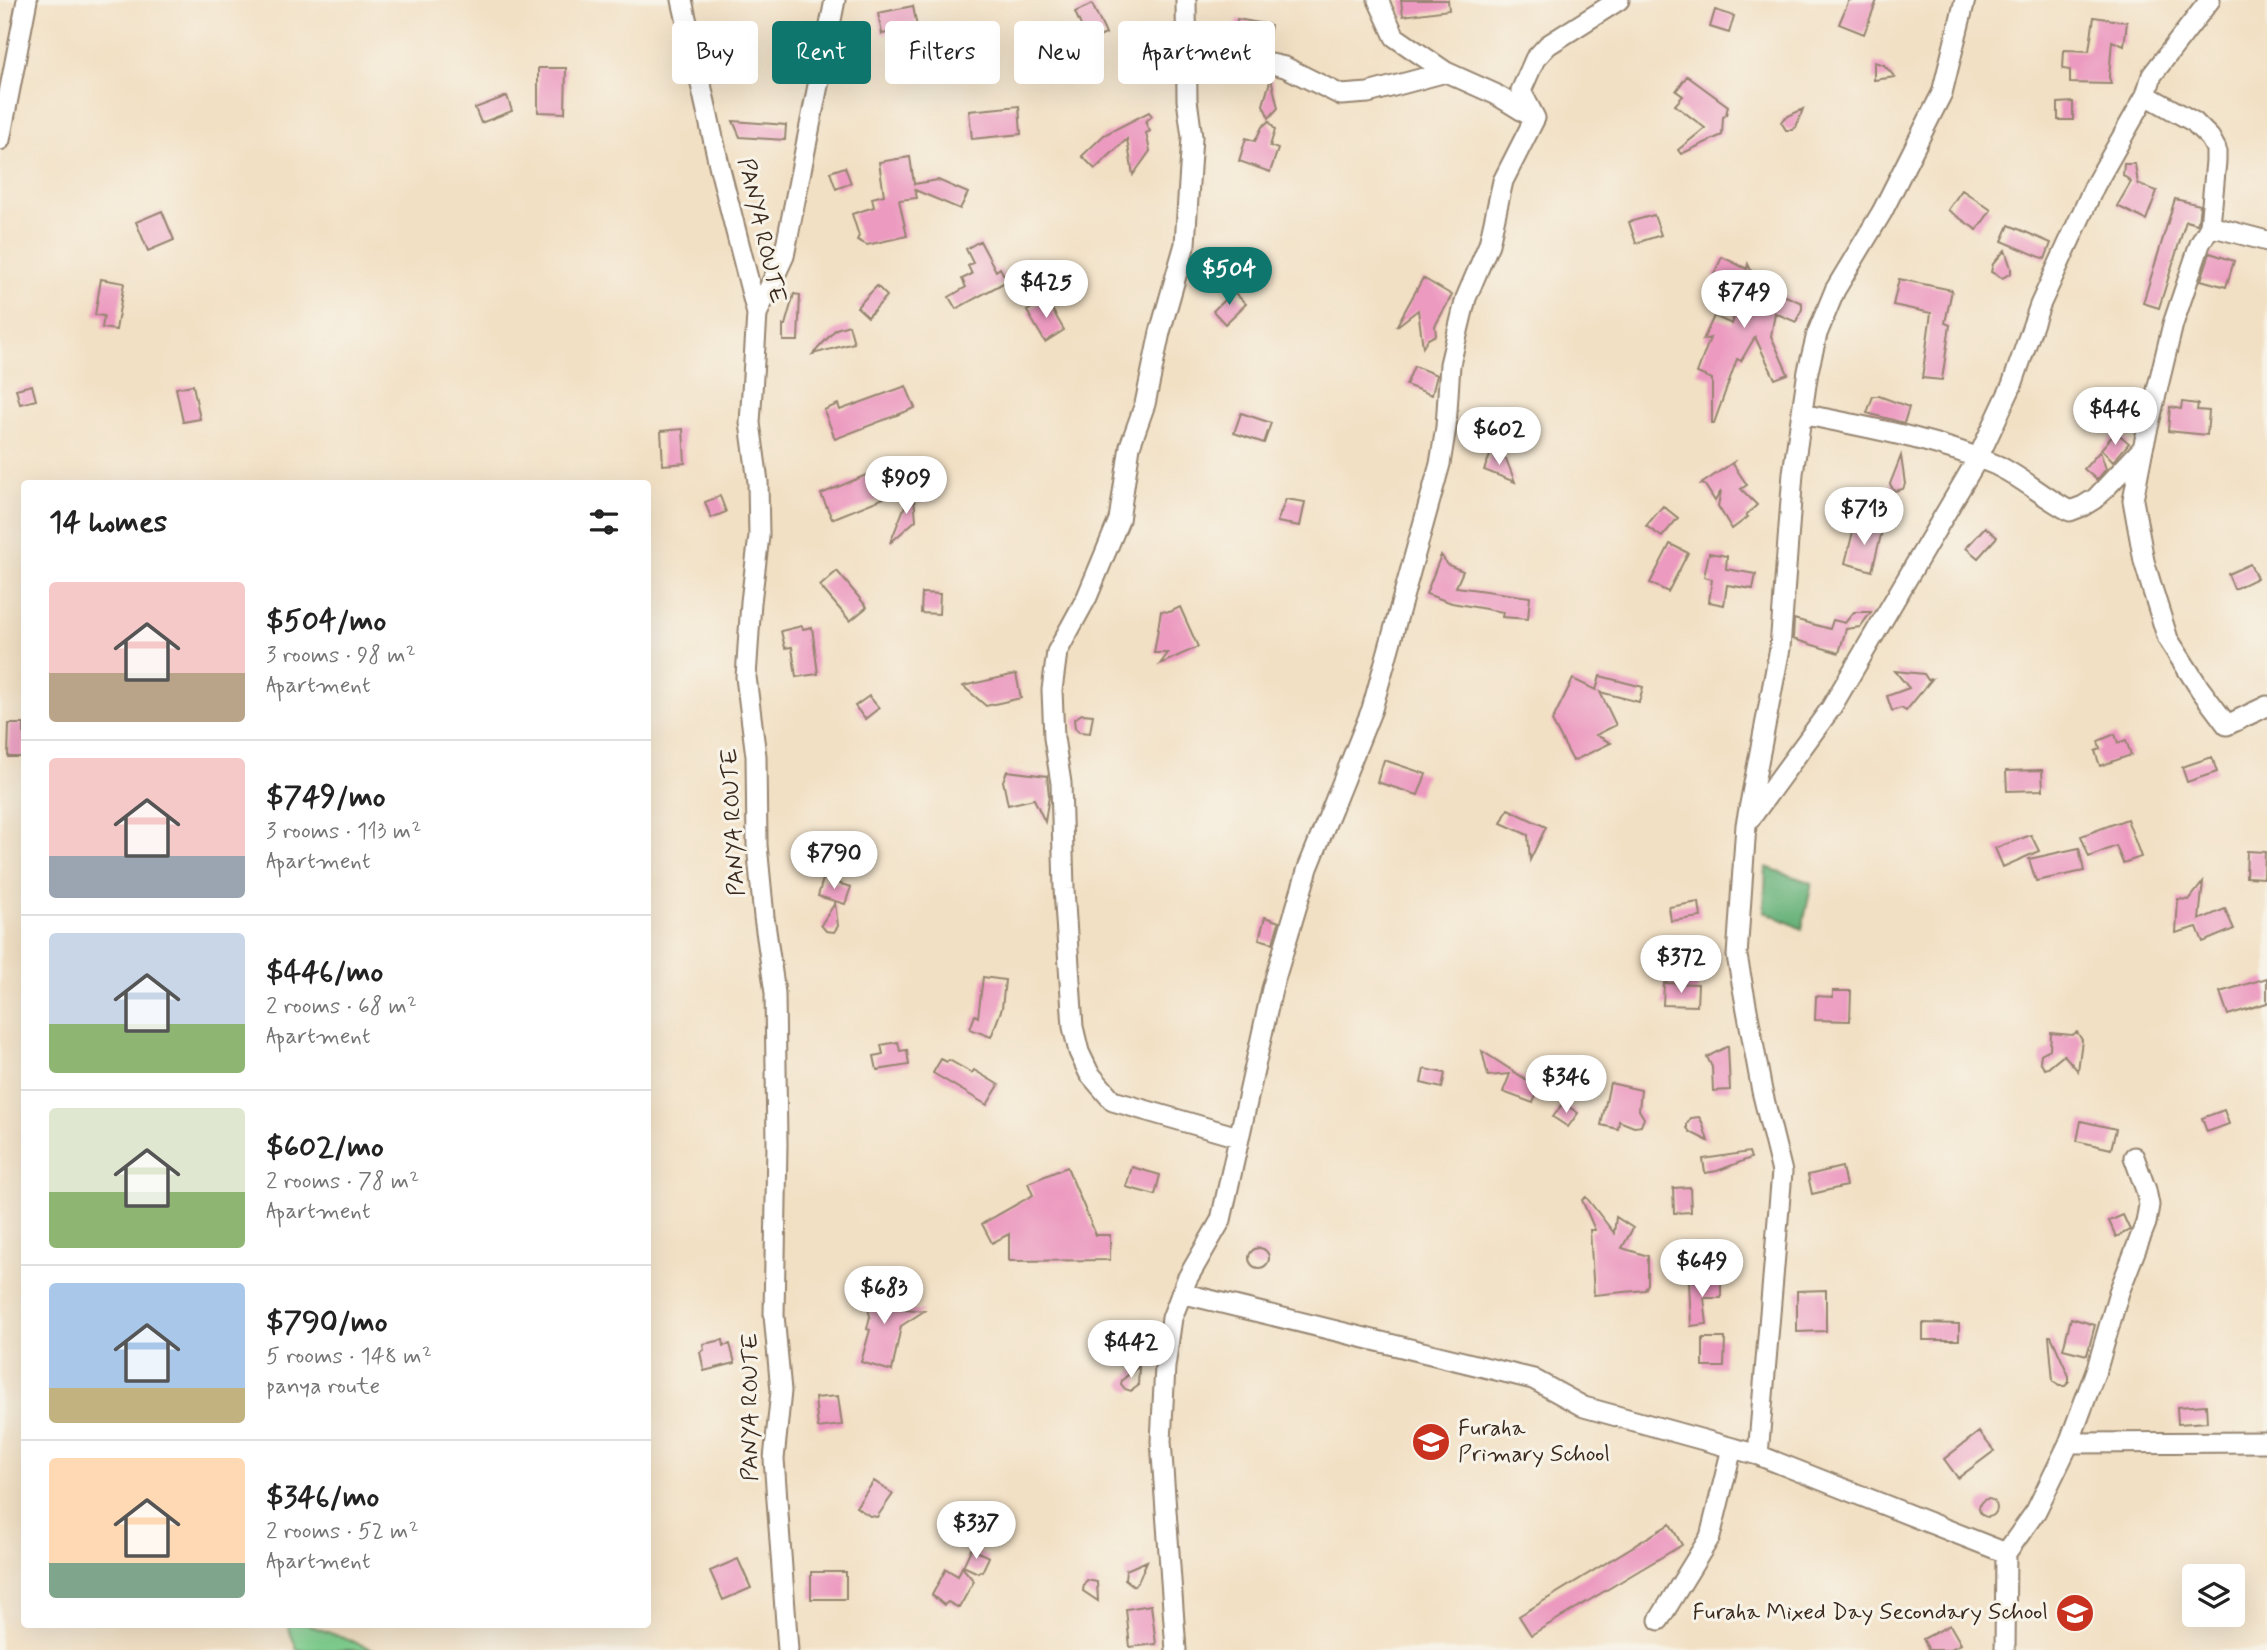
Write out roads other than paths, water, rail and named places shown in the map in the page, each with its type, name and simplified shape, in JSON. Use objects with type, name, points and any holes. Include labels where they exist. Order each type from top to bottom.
[{"type":"street","points":[[0,140],[27,0]]},
{"type":"street","name":"PANYA ROUTE","points":[[682,0],[720,169],[757,314],[750,423],[758,482],[760,536],[751,602],[746,677],[756,756],[757,845],[775,993],[777,1144],[774,1315],[781,1391],[775,1459],[788,1650]]},
{"type":"street","points":[[757,314],[784,256],[835,0]]},
{"type":"street","points":[[1186,0],[1186,21]]},
{"type":"street","points":[[1378,0],[1395,37],[1446,72],[1495,94],[1535,118]]},
{"type":"street","points":[[1535,118],[1521,91],[1535,59],[1565,33],[1619,0]]},
{"type":"street","points":[[1758,1455],[1782,1172],[1762,1091],[1737,956],[1746,825],[1780,648],[1793,473],[1817,334],[1835,290],[1882,212],[1942,93],[1965,0]]},
{"type":"street","points":[[1746,825],[1831,708],[1978,458],[2011,385],[2040,305],[2095,185],[2146,95],[2152,75],[2210,0]]},
{"type":"street","points":[[1275,65],[1285,67],[1341,95],[1368,93],[1446,72]]},
{"type":"street","points":[[1186,84],[1192,137],[1185,244],[1160,332],[1145,404],[1130,446],[1119,520],[1087,597],[1058,652],[1052,690],[1054,738],[1061,783],[1064,889],[1073,1027],[1079,1052],[1089,1073],[1113,1101],[1238,1136]]},
{"type":"street","points":[[2146,95],[2194,122],[2210,138],[2216,149],[2216,161],[2210,226],[2200,244],[2173,324],[2133,500],[2144,561],[2168,639],[2227,725],[2267,706]]},
{"type":"street","points":[[1175,1650],[1160,1441],[1165,1367],[1172,1318],[1187,1279],[1221,1220],[1272,989],[1308,868],[1372,709],[1440,464],[1447,427],[1450,364],[1466,298],[1489,244],[1503,181],[1535,118]]},
{"type":"street","points":[[2210,226],[2267,241]]},
{"type":"street","points":[[1802,414],[1895,434],[1978,458],[1999,467],[2070,511],[2096,498],[2143,448]]},
{"type":"street","points":[[2005,1650],[2006,1553],[2036,1511],[2069,1443],[2098,1365],[2119,1292],[2146,1223],[2149,1205],[2147,1190],[2134,1157]]},
{"type":"street","points":[[1181,1293],[1533,1379],[1584,1407],[1758,1455],[2006,1553]]},
{"type":"street","points":[[2069,1443],[2267,1442]]},
{"type":"street","points":[[1659,1620],[1710,1537],[1732,1448]]},
{"type":"place","name":"Furaha Primary School","points":[[1431,1442]]},
{"type":"place","name":"Furaha Mixed Day Secondary School","points":[[2075,1613]]}]
